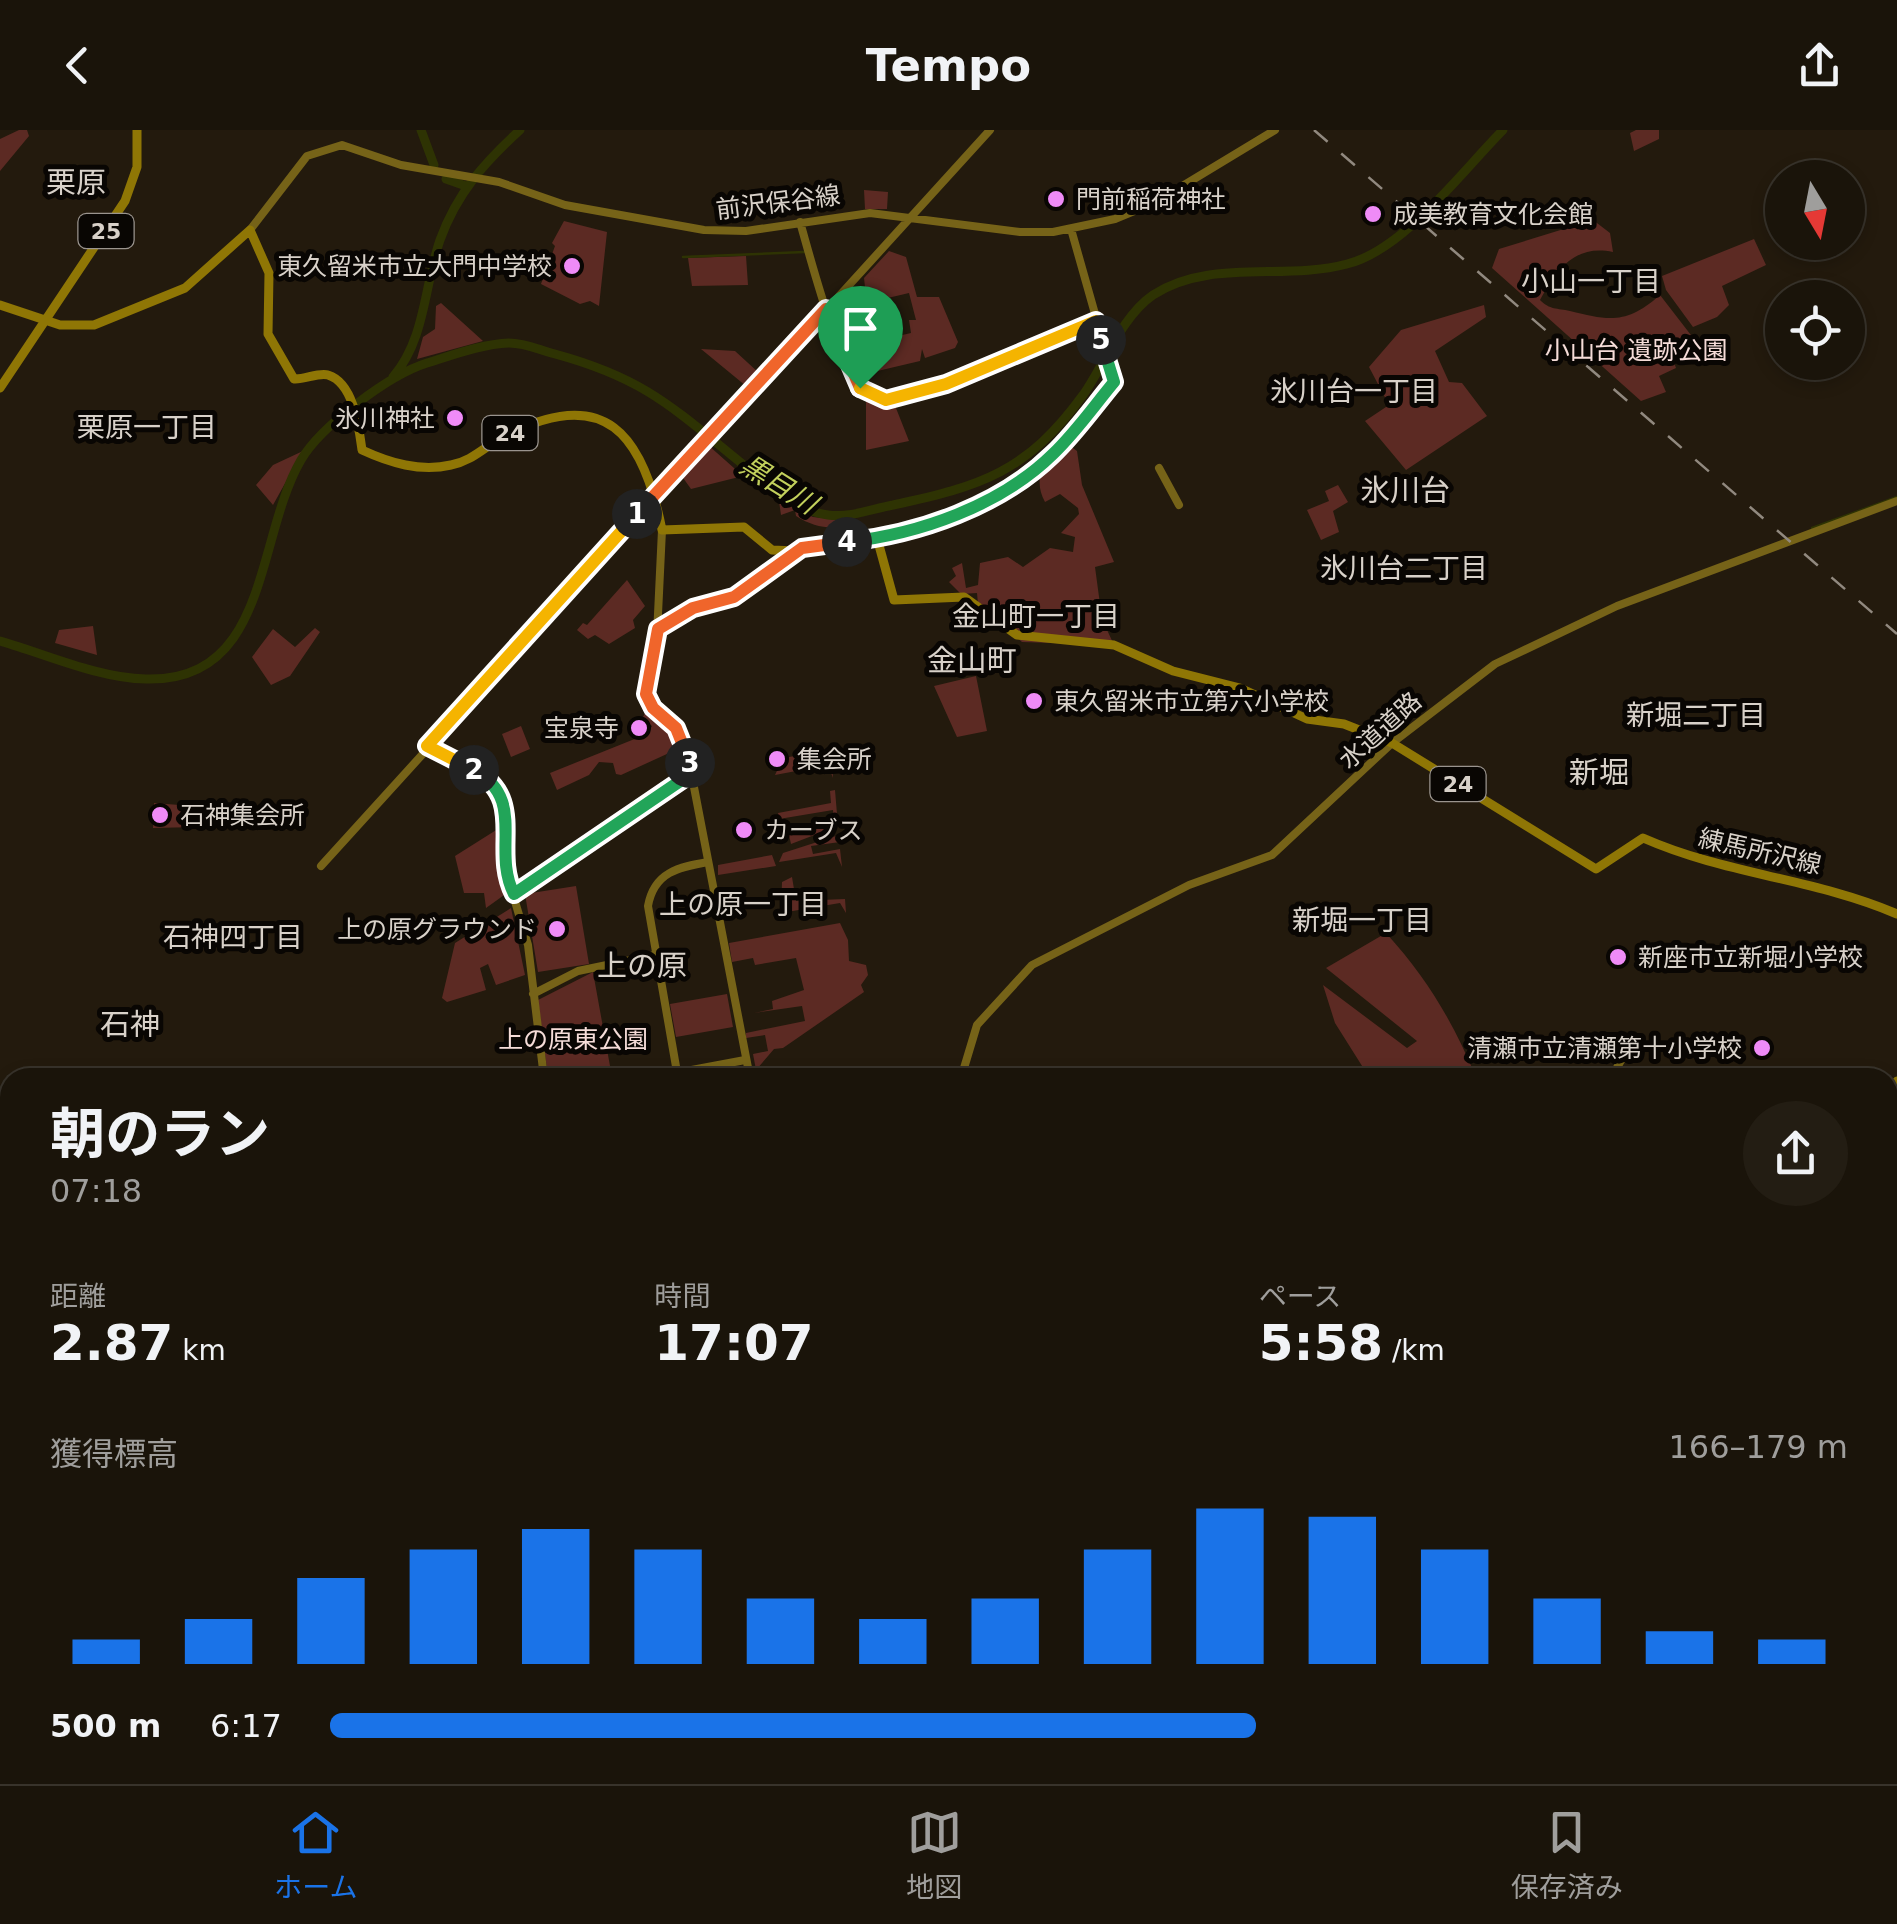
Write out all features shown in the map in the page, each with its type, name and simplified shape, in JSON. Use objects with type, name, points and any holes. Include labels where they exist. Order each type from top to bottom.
[{"type":"main road","name":"25","points":[[44,320],[129,193],[139,157],[136,130]]},
{"type":"main road","points":[[0,304],[74,327],[94,324],[166,297],[202,277],[250,230]]},
{"type":"main road","name":"24","points":[[250,230],[269,274],[271,301],[266,327],[270,341],[294,378],[328,375],[351,402],[362,450],[393,463],[421,467],[457,464],[522,429],[563,418],[604,418],[628,437],[653,496],[662,530]]},
{"type":"main road","points":[[0,388],[44,320]]},
{"type":"main road","points":[[662,530],[744,527],[764,547],[796,551],[876,538]]},
{"type":"main road","name":"練馬所沢線","points":[[876,538],[894,600],[964,598],[1017,635],[1114,645],[1174,671],[1240,688],[1307,719],[1344,724],[1392,743],[1599,870],[1643,838],[1752,875],[1831,888],[1897,914]]},
{"type":"street","points":[[321,866],[653,496],[990,130]]},
{"type":"street","name":"前沢保谷線","points":[[250,230],[296,166],[317,150],[348,146],[400,165],[480,178],[564,204],[704,230],[746,231],[862,213],[1020,232],[1071,230],[1115,219],[1156,202],[1275,130]]},
{"type":"street","points":[[800,222],[826,309],[858,385],[872,398],[886,400],[974,374],[1096,321]]},
{"type":"street","points":[[876,538],[976,506],[1045,462],[1114,382],[1071,230]]},
{"type":"street","points":[[1159,468],[1179,505]]},
{"type":"street","name":"水道道路","points":[[964,1068],[977,1026],[1032,965],[1189,885],[1272,854],[1392,743],[1467,682],[1616,606],[1897,501]]},
{"type":"street","points":[[662,530],[658,629],[646,694],[653,708],[676,728],[692,773],[747,1068]]},
{"type":"street","points":[[658,629],[693,608],[734,597],[796,551]]},
{"type":"street","points":[[427,746],[480,772],[498,789],[509,817],[504,857],[528,946],[543,1068]]},
{"type":"street","points":[[514,894],[692,773]]},
{"type":"street","points":[[676,1068],[648,914],[653,888],[672,870],[708,862]]},
{"type":"street","points":[[533,994],[578,971],[655,955]]},
{"type":"street","points":[[1617,1068],[1630,1044]]},
{"type":"street","points":[[709,1068],[745,1060]]},
{"type":"green space","points":[[27,130],[29,136],[0,171],[0,139]]},
{"type":"green space","points":[[1659,130],[1659,139],[1634,151],[1630,133]]},
{"type":"green space","points":[[864,190],[888,192],[887,209],[865,209]]},
{"type":"green space","name":"小山台 遺跡公園","points":[[1593,220],[1610,233],[1613,252],[1600,250],[1578,255],[1553,278],[1540,300],[1554,308],[1618,318],[1638,311],[1660,295],[1694,339],[1671,354],[1676,368],[1659,376],[1666,392],[1641,401],[1492,268],[1499,249]]},
{"type":"green space","points":[[564,221],[607,232],[599,306],[590,301],[580,304],[541,284],[555,246],[552,243]]},
{"type":"green space","points":[[1754,239],[1766,265],[1722,286],[1729,305],[1717,317],[1693,327],[1666,290],[1662,276]]},
{"type":"green space","points":[[889,251],[906,257],[917,297],[939,297],[958,342],[955,348],[925,358],[922,349],[920,361],[869,373],[850,323],[868,314],[864,278]],"holes":[[[909,293],[916,320],[909,320],[911,333],[898,336],[900,343],[877,349],[872,357],[864,319],[878,314],[875,301]]]},
{"type":"green space","points":[[746,256],[748,285],[692,286],[688,258]]},
{"type":"green space","points":[[441,303],[483,341],[417,359],[423,337],[435,329],[436,306]]},
{"type":"green space","points":[[1484,305],[1486,317],[1435,351],[1449,382],[1462,383],[1487,416],[1406,470],[1365,421],[1389,405],[1369,367],[1401,330]]},
{"type":"green space","points":[[701,349],[735,351],[759,373],[746,386]]},
{"type":"green space","points":[[866,400],[894,403],[909,441],[866,450]]},
{"type":"green space","points":[[1066,443],[1077,451],[1082,485],[1114,562],[1095,567],[1102,619],[1114,645],[1022,642],[978,604],[977,593],[961,594],[949,582],[956,576],[952,568],[962,563],[966,588],[978,585],[980,563],[1008,557],[1023,567],[1050,548],[1073,552],[1075,537],[1061,533],[1079,514],[1078,508],[1060,494],[1045,502],[1040,484],[1047,463]]},
{"type":"green space","points":[[708,445],[743,476],[691,489],[681,475]]},
{"type":"green space","points":[[303,451],[273,505],[256,485],[273,465]]},
{"type":"green space","points":[[1338,485],[1348,502],[1333,511],[1339,532],[1321,540],[1307,510],[1329,501],[1325,491]]},
{"type":"green space","points":[[779,501],[813,517],[862,522],[820,526],[796,516],[795,510],[781,515]]},
{"type":"green space","points":[[627,580],[645,606],[633,620],[635,628],[609,644],[595,635],[588,639],[577,630],[583,623],[587,625]]},
{"type":"green space","points":[[93,626],[97,655],[55,643],[59,630]]},
{"type":"green space","points":[[315,628],[320,632],[290,676],[271,685],[252,657],[273,629],[295,647]]},
{"type":"green space","points":[[976,676],[987,731],[957,737],[934,686]]},
{"type":"green space","points":[[647,709],[668,726],[680,748],[621,775],[616,774],[613,763],[599,762],[589,775],[557,790],[550,773],[647,734],[652,726],[642,719]]},
{"type":"green space","points":[[521,726],[530,749],[511,757],[502,734]]},
{"type":"green space","points":[[831,750],[833,778],[828,765],[775,775],[783,758]]},
{"type":"green space","points":[[835,790],[838,826],[791,844],[789,835],[834,822],[833,810],[779,819],[778,813],[831,803],[830,791]]},
{"type":"green space","points":[[154,803],[192,806],[197,827],[153,828]]},
{"type":"green space","points":[[501,827],[500,860],[507,893],[486,908],[484,893],[464,893],[455,856]]},
{"type":"green space","points":[[839,835],[840,842],[811,846],[813,854],[840,849],[842,867],[836,853],[779,862],[783,853]]},
{"type":"green space","points":[[772,855],[776,866],[718,875],[718,865]]},
{"type":"green space","points":[[792,877],[796,901],[845,899],[846,913],[840,903],[781,913],[782,882]]},
{"type":"green space","name":"上の原グラウンド","points":[[576,886],[589,964],[538,972],[525,894]]},
{"type":"green space","points":[[511,908],[525,975],[496,985],[488,964],[480,968],[486,990],[447,1002],[442,998],[455,943]]},
{"type":"green space","points":[[840,923],[848,940],[849,961],[866,965],[868,975],[861,985],[864,992],[783,1048],[774,1049],[756,1068],[753,1054],[768,1051],[765,1035],[746,1038],[746,1033],[805,1021],[802,1006],[754,1013],[773,1009],[772,1001],[804,990],[796,958],[755,965],[753,958],[732,962],[729,943]]},
{"type":"green space","points":[[1386,933],[1438,1001],[1472,1068],[1363,1068],[1335,1023],[1323,985],[1407,1048],[1417,1041],[1326,968]]},
{"type":"green space","name":"上の原東公園","points":[[593,972],[610,1068],[547,1068],[538,1000]]},
{"type":"green space","points":[[727,994],[733,1027],[676,1037],[670,1004]]},
{"type":"waterway","points":[[421,130],[434,165]]},
{"type":"waterway","points":[[393,377],[412,346],[440,240],[455,208],[483,167],[520,130]]},
{"type":"waterway","name":"黒目川","points":[[0,641],[128,678],[186,674],[216,657],[237,632],[253,600],[286,492],[301,460],[324,432],[394,378],[427,363],[488,345],[527,345],[634,384],[674,410],[781,494],[816,512],[853,514],[952,491],[1000,472],[1042,442],[1083,395],[1123,328],[1153,295],[1198,277],[1323,269],[1368,256],[1411,226],[1503,130]]},
{"type":"waterway","points":[[446,179],[466,186]]},
{"type":"waterway","points":[[683,257],[804,252]]},
{"type":"waterway","points":[[1812,528],[1897,497]]},
{"type":"railway","points":[[1314,130],[1897,634]]},
{"type":"place","name":"門前稲荷神社","points":[[1056,199]]},
{"type":"place","name":"成美教育文化会館","points":[[1373,214]]},
{"type":"place","name":"東久留米市立大門中学校","points":[[572,266]]},
{"type":"place","name":"氷川神社","points":[[455,418]]},
{"type":"place","name":"東久留米市立第六小学校","points":[[1034,701]]},
{"type":"place","name":"宝泉寺","points":[[639,728]]},
{"type":"place","name":"集会所","points":[[777,759]]},
{"type":"place","name":"石神集会所","points":[[160,815]]},
{"type":"place","name":"カーブス","points":[[744,830]]},
{"type":"place","name":"上の原グラウンド","points":[[557,929]]},
{"type":"place","name":"新座市立新堀小学校","points":[[1618,957]]},
{"type":"place","name":"清瀬市立清瀬第十小学校","points":[[1762,1048]]},
{"type":"district","name":"栗原","points":[[76,183]]},
{"type":"district","name":"小山一丁目","points":[[1591,281]]},
{"type":"district","name":"氷川台一丁目","points":[[1354,391]]},
{"type":"district","name":"栗原一丁目","points":[[147,427]]},
{"type":"district","name":"氷川台","points":[[1405,491]]},
{"type":"district","name":"氷川台二丁目","points":[[1404,568]]},
{"type":"district","name":"金山町一丁目","points":[[1036,616]]},
{"type":"district","name":"金山町","points":[[972,661]]},
{"type":"district","name":"新堀二丁目","points":[[1696,715]]},
{"type":"district","name":"新堀","points":[[1599,773]]},
{"type":"district","name":"上の原一丁目","points":[[743,904]]},
{"type":"district","name":"新堀一丁目","points":[[1362,920]]},
{"type":"district","name":"石神四丁目","points":[[233,937]]},
{"type":"district","name":"上の原","points":[[642,966]]},
{"type":"district","name":"石神","points":[[130,1025]]},
{"type":"route","points":[[826,309],[860,388],[872,398],[886,400],[946,384],[1034,351],[1096,321],[1114,382],[1045,462],[976,506],[904,533],[802,548],[734,597],[693,608],[658,629],[646,694],[653,708],[676,728],[692,773],[514,894],[504,857],[509,817],[498,789],[480,772],[427,746],[826,309]]}]
